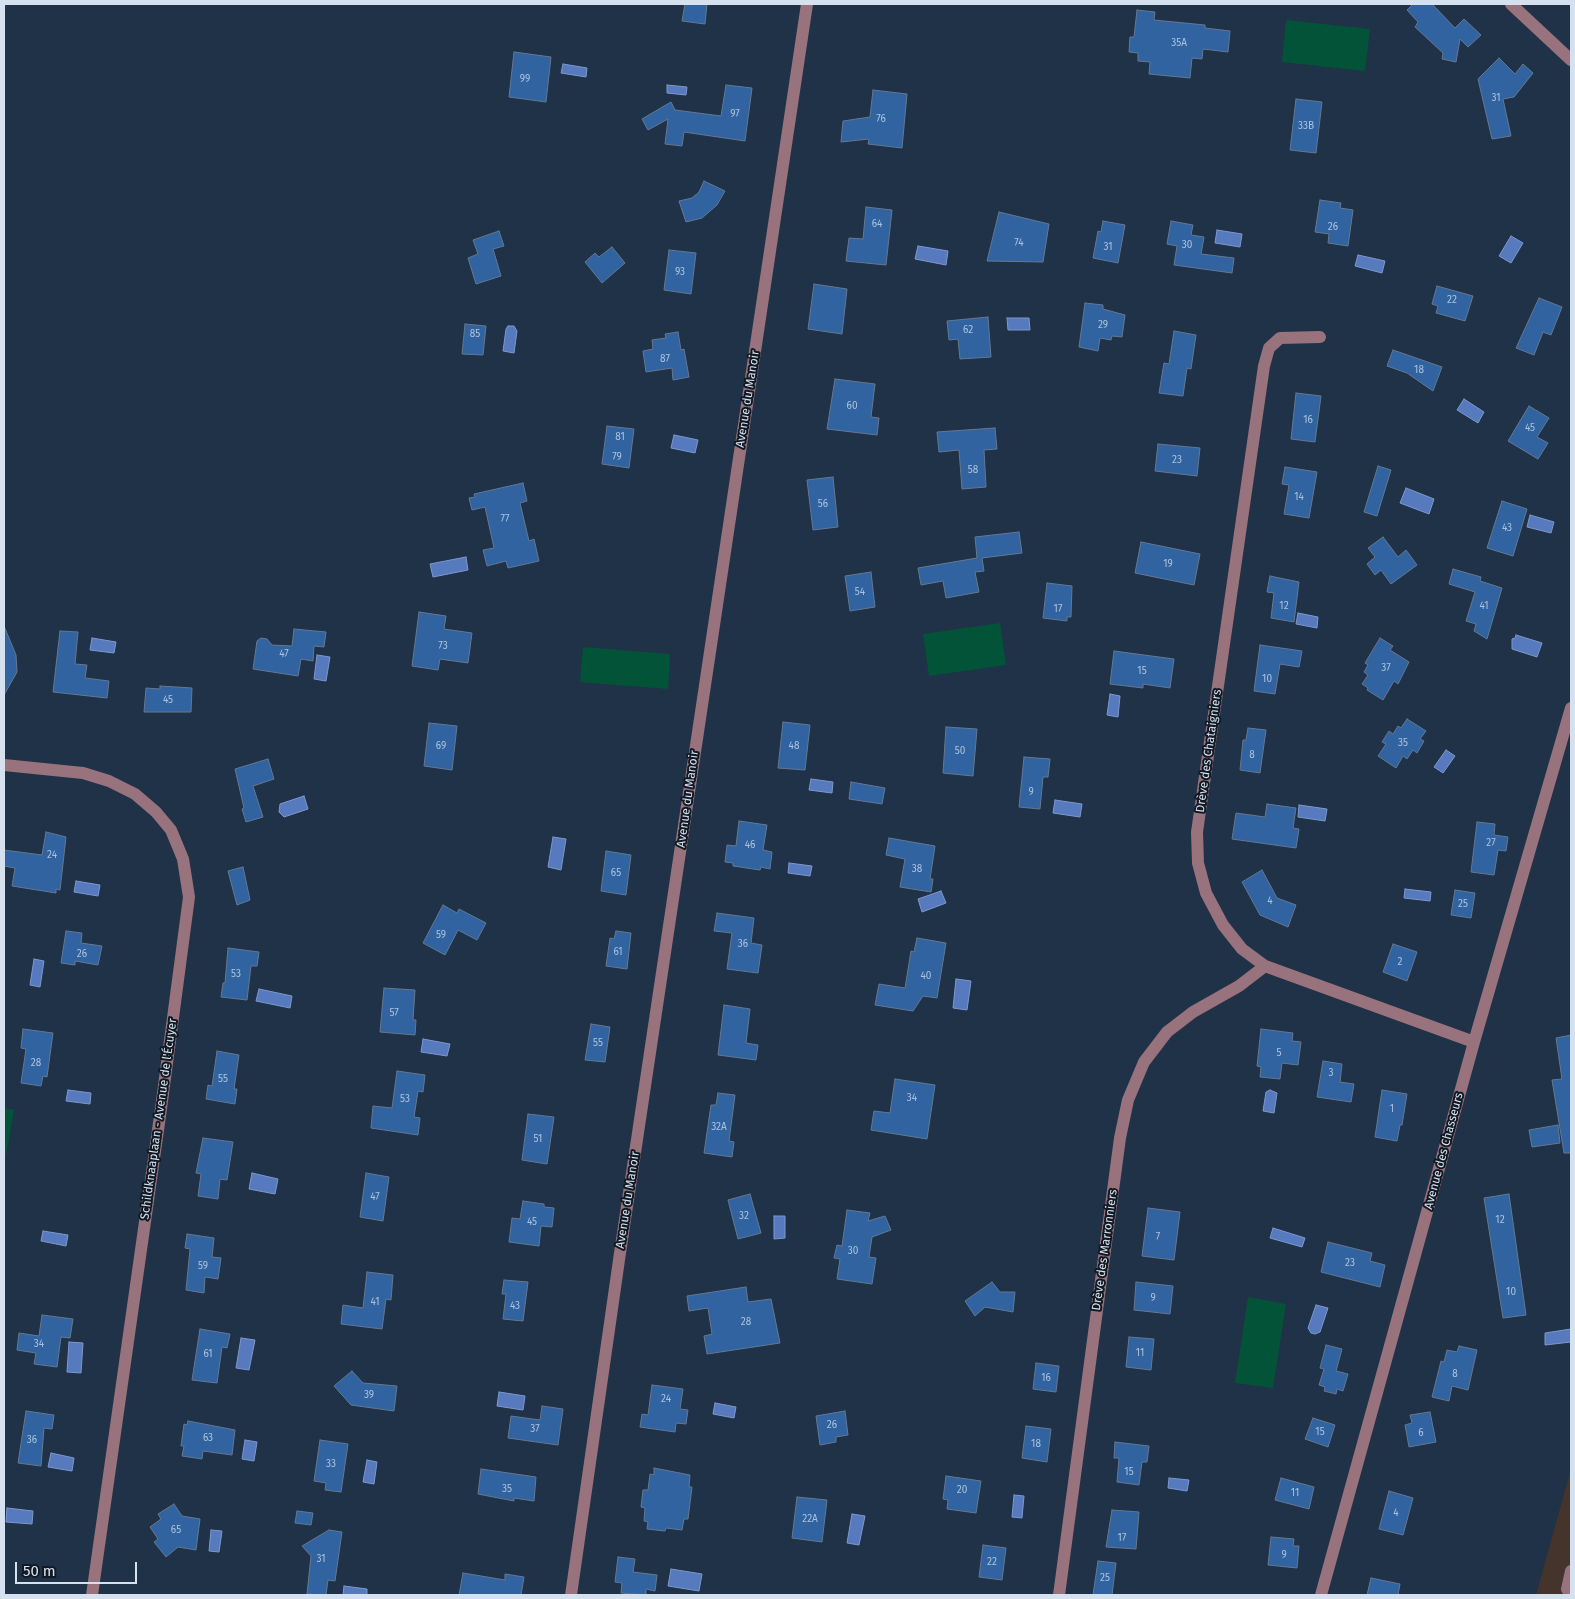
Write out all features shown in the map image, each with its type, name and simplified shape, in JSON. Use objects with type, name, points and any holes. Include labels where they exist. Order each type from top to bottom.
[{"type":"street","name":"Avenue du Manoir","points":[[571,1595],[622,1235],[808,4]]},
{"type":"street","points":[[1511,4],[1571,60]]},
{"type":"street","name":"Drève des Chataigniers","points":[[1320,337],[1280,338],[1270,348],[1264,366],[1197,832],[1198,863],[1206,893],[1223,925],[1242,949],[1265,966],[1474,1042]]},
{"type":"street","name":"Avenue des Chasseurs","points":[[1321,1595],[1474,1042],[1571,708]]},
{"type":"street","name":"Schildknaaplaan - Avenue de l'Écuyer","points":[[4,765],[83,773],[109,781],[135,794],[156,812],[171,830],[183,859],[189,898],[162,1106],[92,1595]]},
{"type":"street","name":"Drève des Marronniers","points":[[1059,1595],[1119,1148],[1128,1100],[1144,1062],[1167,1032],[1193,1012],[1239,986],[1265,966]]},
{"type":"street","points":[[1570,1595],[1567,1589],[1571,1571]]},
{"type":"shaded area","points":[[1571,1469],[1571,1595],[1536,1595]]},
{"type":"green space","points":[[1286,20],[1370,29],[1365,71],[1282,62]]},
{"type":"green space","points":[[1000,623],[1006,665],[929,676],[923,634]]},
{"type":"green space","points":[[583,647],[670,654],[668,689],[580,682]]},
{"type":"green space","points":[[4,1108],[14,1110],[4,1167]]},
{"type":"green space","points":[[1248,1297],[1286,1304],[1273,1388],[1235,1383]]},
{"type":"water","points":[[563,64],[587,68],[586,77],[561,73]]},
{"type":"water","points":[[667,85],[687,87],[686,95],[667,93]]},
{"type":"water","points":[[1217,230],[1242,234],[1240,247],[1215,243]]},
{"type":"water","points":[[1511,236],[1523,243],[1511,263],[1499,256]]},
{"type":"water","points":[[918,246],[948,251],[946,265],[915,259]]},
{"type":"water","points":[[1358,255],[1385,261],[1382,273],[1355,266]]},
{"type":"water","points":[[1007,318],[1029,318],[1030,330],[1008,330]]},
{"type":"water","points":[[508,326],[514,326],[517,331],[514,353],[503,351]]},
{"type":"water","points":[[1464,399],[1484,412],[1478,423],[1457,410]]},
{"type":"water","points":[[674,435],[698,440],[695,453],[671,448]]},
{"type":"water","points":[[1406,488],[1434,499],[1429,514],[1400,503]]},
{"type":"water","points":[[1530,515],[1554,522],[1551,533],[1527,527]]},
{"type":"water","points":[[466,557],[468,570],[433,577],[430,564]]},
{"type":"water","points":[[1298,613],[1318,617],[1317,628],[1296,624]]},
{"type":"water","points":[[1516,635],[1542,643],[1537,657],[1512,649],[1512,639]]},
{"type":"water","points":[[92,638],[116,642],[114,653],[90,650]]},
{"type":"water","points":[[317,655],[330,657],[326,681],[314,679]]},
{"type":"water","points":[[1110,694],[1120,696],[1118,717],[1107,715]]},
{"type":"water","points":[[1446,750],[1455,756],[1443,773],[1434,767]]},
{"type":"water","points":[[811,779],[833,782],[832,793],[809,790]]},
{"type":"water","points":[[304,796],[308,809],[284,817],[279,812],[280,804]]},
{"type":"water","points":[[1055,800],[1082,804],[1080,817],[1053,813]]},
{"type":"water","points":[[1299,805],[1327,809],[1325,821],[1298,817]]},
{"type":"water","points":[[553,837],[566,839],[561,870],[548,867]]},
{"type":"water","points":[[789,863],[812,866],[810,876],[788,873]]},
{"type":"water","points":[[76,881],[100,885],[98,896],[74,892]]},
{"type":"water","points":[[1405,889],[1431,892],[1430,901],[1404,898]]},
{"type":"water","points":[[941,891],[946,903],[922,912],[918,899]]},
{"type":"water","points":[[34,959],[44,961],[40,987],[30,985]]},
{"type":"water","points":[[956,979],[971,981],[967,1010],[953,1008]]},
{"type":"water","points":[[259,989],[292,996],[290,1008],[256,1001]]},
{"type":"water","points":[[423,1039],[450,1044],[447,1056],[421,1052]]},
{"type":"water","points":[[68,1090],[91,1093],[90,1104],[66,1101]]},
{"type":"water","points":[[1270,1090],[1277,1093],[1274,1113],[1263,1111],[1266,1092]]},
{"type":"water","points":[[252,1173],[278,1179],[275,1194],[249,1189]]},
{"type":"water","points":[[774,1216],[785,1216],[785,1238],[774,1239]]},
{"type":"water","points":[[1273,1228],[1305,1238],[1302,1247],[1270,1238]]},
{"type":"water","points":[[43,1231],[68,1235],[66,1246],[41,1241]]},
{"type":"water","points":[[1316,1305],[1328,1308],[1320,1332],[1315,1334],[1311,1333],[1308,1328]]},
{"type":"water","points":[[1571,1329],[1571,1342],[1545,1345],[1545,1333]]},
{"type":"water","points":[[241,1338],[255,1340],[249,1370],[236,1368]]},
{"type":"water","points":[[69,1342],[83,1343],[81,1373],[67,1372]]},
{"type":"water","points":[[499,1392],[525,1396],[523,1410],[497,1406]]},
{"type":"water","points":[[715,1403],[736,1407],[734,1418],[713,1414]]},
{"type":"water","points":[[245,1440],[257,1442],[254,1461],[242,1459]]},
{"type":"water","points":[[51,1453],[74,1458],[72,1471],[48,1467]]},
{"type":"water","points":[[367,1460],[377,1462],[374,1484],[363,1482]]},
{"type":"water","points":[[1169,1478],[1189,1480],[1187,1491],[1168,1488]]},
{"type":"water","points":[[1014,1495],[1024,1496],[1022,1518],[1012,1517]]},
{"type":"water","points":[[7,1508],[33,1511],[32,1524],[6,1522]]},
{"type":"water","points":[[852,1514],[865,1516],[859,1545],[847,1543]]},
{"type":"water","points":[[211,1530],[222,1531],[219,1552],[209,1551]]},
{"type":"water","points":[[671,1569],[702,1574],[699,1591],[668,1586]]},
{"type":"water","points":[[344,1586],[367,1589],[367,1595],[343,1595]]},
{"type":"building","points":[[685,4],[707,4],[705,24],[682,21]]},
{"type":"building","points":[[1413,4],[1432,4],[1455,28],[1464,19],[1481,35],[1468,47],[1460,39],[1456,62],[1442,59],[1443,53],[1415,27],[1418,22],[1407,10]]},
{"type":"building","points":[[1137,10],[1155,12],[1154,20],[1205,25],[1205,28],[1230,31],[1228,52],[1203,49],[1202,59],[1192,58],[1190,78],[1149,74],[1150,62],[1138,61],[1138,53],[1129,52],[1130,37],[1134,37]]},
{"type":"building","points":[[514,52],[551,57],[546,102],[509,97]]},
{"type":"building","points":[[1499,58],[1515,74],[1523,64],[1533,73],[1514,97],[1503,99],[1511,136],[1492,139],[1478,79]]},
{"type":"building","points":[[726,85],[752,88],[745,141],[684,132],[682,146],[665,144],[668,119],[648,130],[642,119],[671,102],[675,110],[721,116]]},
{"type":"building","points":[[873,90],[907,94],[902,148],[868,144],[869,139],[841,142],[843,121],[870,117]]},
{"type":"building","points":[[1296,99],[1322,102],[1316,153],[1290,150]]},
{"type":"building","points":[[704,181],[725,191],[717,205],[702,218],[686,222],[679,201],[692,198],[699,192]]},
{"type":"building","points":[[1320,200],[1341,203],[1340,208],[1353,210],[1348,246],[1328,243],[1329,234],[1315,232]]},
{"type":"building","points":[[866,207],[892,210],[886,265],[846,261],[849,238],[863,239]]},
{"type":"building","points":[[999,212],[1049,224],[1043,262],[987,261]]},
{"type":"building","points":[[1103,221],[1125,225],[1118,263],[1093,258],[1098,231],[1101,232]]},
{"type":"building","points":[[1171,221],[1193,225],[1191,235],[1204,237],[1201,254],[1234,258],[1232,273],[1174,265],[1177,246],[1167,244]]},
{"type":"building","points":[[499,231],[504,246],[493,249],[501,276],[476,284],[468,258],[478,254],[473,240]]},
{"type":"building","points":[[612,247],[625,263],[602,283],[585,262],[595,253],[599,257]]},
{"type":"building","points":[[669,250],[696,253],[691,294],[664,290]]},
{"type":"building","points":[[814,284],[847,289],[842,334],[808,329]]},
{"type":"building","points":[[1437,286],[1473,296],[1465,321],[1436,313],[1438,306],[1432,304]]},
{"type":"building","points":[[1539,298],[1562,307],[1551,335],[1543,332],[1534,355],[1516,348]]},
{"type":"building","points":[[1085,303],[1103,305],[1103,309],[1125,315],[1122,337],[1112,336],[1111,340],[1100,338],[1098,351],[1079,347]]},
{"type":"building","points":[[988,317],[991,357],[960,359],[958,339],[949,340],[947,321]]},
{"type":"building","points":[[465,324],[486,326],[483,355],[462,354]]},
{"type":"building","points":[[1174,331],[1196,335],[1191,369],[1187,368],[1183,396],[1159,393],[1164,363],[1169,364]]},
{"type":"building","points":[[678,332],[681,350],[684,349],[689,377],[673,380],[672,368],[646,372],[643,351],[653,349],[652,340],[666,338],[665,334]]},
{"type":"building","points":[[1393,350],[1442,367],[1433,391],[1407,373],[1387,366]]},
{"type":"building","points":[[835,379],[875,384],[871,417],[879,418],[877,435],[827,429]]},
{"type":"building","points":[[1296,393],[1321,396],[1315,442],[1291,439]]},
{"type":"building","points":[[1529,406],[1549,418],[1537,437],[1548,443],[1538,459],[1508,441]]},
{"type":"building","points":[[607,426],[634,429],[629,468],[602,464]]},
{"type":"building","points":[[995,428],[997,449],[984,450],[986,487],[962,489],[959,450],[939,452],[937,432]]},
{"type":"building","points":[[1158,444],[1200,448],[1197,476],[1155,471]]},
{"type":"building","points":[[1378,466],[1391,470],[1377,516],[1364,512]]},
{"type":"building","points":[[1285,467],[1317,472],[1309,518],[1284,514],[1289,485],[1282,484]]},
{"type":"building","points":[[833,477],[838,527],[813,530],[807,480]]},
{"type":"building","points":[[523,483],[527,501],[520,503],[529,541],[534,539],[539,561],[508,568],[506,561],[487,566],[483,550],[494,548],[485,507],[472,510],[469,498],[475,497],[474,494]]},
{"type":"building","points":[[1502,501],[1527,509],[1513,556],[1487,548]]},
{"type":"building","points":[[1019,532],[1022,553],[982,558],[984,571],[975,572],[979,592],[946,598],[943,581],[921,585],[918,568],[977,558],[975,537]]},
{"type":"building","points":[[1383,537],[1398,557],[1406,550],[1417,565],[1391,584],[1381,570],[1375,575],[1367,564],[1375,557],[1368,548]]},
{"type":"building","points":[[1141,542],[1200,554],[1194,585],[1135,573]]},
{"type":"building","points":[[1453,569],[1481,577],[1480,581],[1502,588],[1487,639],[1474,631],[1476,624],[1466,621],[1475,592],[1449,584]]},
{"type":"building","points":[[871,572],[875,607],[850,611],[845,576]]},
{"type":"building","points":[[1270,576],[1299,582],[1294,622],[1271,618],[1274,593],[1267,592]]},
{"type":"building","points":[[1047,583],[1072,586],[1071,617],[1067,617],[1067,621],[1043,618]]},
{"type":"building","points":[[419,612],[446,616],[444,629],[472,633],[468,663],[440,659],[438,670],[412,666]]},
{"type":"building","points":[[4,626],[16,655],[17,672],[4,695]]},
{"type":"building","points":[[294,629],[326,632],[324,647],[314,646],[313,661],[301,659],[298,676],[253,669],[257,641],[261,638],[267,639],[272,645],[292,646]]},
{"type":"building","points":[[60,631],[78,632],[75,664],[87,665],[85,678],[109,681],[107,698],[53,692]]},
{"type":"building","points":[[1380,638],[1393,646],[1390,650],[1409,662],[1398,684],[1394,681],[1383,700],[1367,690],[1368,688],[1362,684],[1368,675],[1364,672],[1368,665],[1365,663]]},
{"type":"building","points":[[1260,645],[1302,651],[1299,667],[1280,664],[1275,694],[1254,691]]},
{"type":"building","points":[[1114,651],[1174,659],[1170,688],[1143,684],[1143,688],[1110,684]]},
{"type":"building","points":[[160,686],[192,688],[191,712],[144,712],[146,688],[160,689]]},
{"type":"building","points":[[1407,719],[1426,731],[1420,739],[1424,741],[1417,753],[1413,750],[1407,759],[1403,756],[1396,768],[1378,756],[1386,744],[1382,742],[1389,731],[1393,734],[1398,726],[1401,728]]},
{"type":"building","points":[[783,722],[810,725],[805,770],[778,768]]},
{"type":"building","points":[[429,723],[457,726],[452,770],[424,766]]},
{"type":"building","points":[[946,727],[977,729],[973,776],[943,773]]},
{"type":"building","points":[[1248,728],[1266,730],[1260,773],[1240,770],[1243,740],[1246,740]]},
{"type":"building","points":[[1024,757],[1050,759],[1048,777],[1043,777],[1040,809],[1019,807]]},
{"type":"building","points":[[268,759],[274,779],[253,786],[263,817],[246,822],[235,769]]},
{"type":"building","points":[[851,782],[885,788],[882,804],[849,799]]},
{"type":"building","points":[[1267,804],[1296,808],[1293,828],[1299,829],[1296,848],[1232,839],[1236,813],[1265,817]]},
{"type":"building","points":[[739,821],[767,825],[763,850],[772,852],[770,869],[761,867],[760,870],[733,866],[733,863],[725,862],[727,845],[736,846]]},
{"type":"building","points":[[1477,822],[1495,824],[1494,835],[1508,837],[1506,851],[1498,850],[1494,875],[1471,872]]},
{"type":"building","points":[[46,832],[66,837],[60,890],[56,889],[56,893],[12,886],[15,868],[4,866],[4,850],[42,855]]},
{"type":"building","points":[[889,838],[935,846],[930,879],[933,879],[931,892],[900,887],[905,859],[886,855]]},
{"type":"building","points":[[606,851],[631,855],[626,895],[601,891]]},
{"type":"building","points":[[243,867],[250,900],[237,905],[228,871]]},
{"type":"building","points":[[1262,870],[1277,898],[1296,905],[1288,927],[1260,915],[1242,882]]},
{"type":"building","points":[[1455,890],[1475,893],[1471,918],[1451,915]]},
{"type":"building","points":[[443,905],[457,913],[459,909],[486,923],[477,940],[458,930],[445,955],[423,943]]},
{"type":"building","points":[[717,913],[754,918],[751,943],[762,945],[758,973],[727,969],[732,933],[714,931]]},
{"type":"building","points":[[66,931],[82,933],[81,943],[102,946],[98,965],[75,961],[75,965],[61,963]]},
{"type":"building","points":[[616,931],[631,933],[627,969],[606,966],[610,938],[614,939]]},
{"type":"building","points":[[917,938],[946,943],[937,998],[923,996],[913,1011],[875,1005],[879,984],[905,988],[911,951],[914,952]]},
{"type":"building","points":[[1393,944],[1417,952],[1407,981],[1383,972]]},
{"type":"building","points":[[228,948],[259,952],[257,966],[251,966],[247,1000],[221,997],[223,983],[225,983]]},
{"type":"building","points":[[384,988],[415,990],[413,1020],[416,1020],[415,1035],[380,1032]]},
{"type":"building","points":[[724,1005],[750,1009],[746,1043],[758,1045],[756,1060],[718,1055]]},
{"type":"building","points":[[591,1024],[610,1027],[605,1062],[585,1060]]},
{"type":"building","points":[[23,1029],[53,1033],[47,1077],[43,1076],[41,1086],[21,1083],[26,1049],[21,1048]]},
{"type":"building","points":[[1261,1029],[1293,1033],[1292,1041],[1301,1042],[1298,1065],[1282,1063],[1280,1079],[1260,1077],[1261,1067],[1257,1066]]},
{"type":"building","points":[[1571,1035],[1571,1153],[1564,1153],[1552,1080],[1562,1079],[1556,1038]]},
{"type":"building","points":[[217,1051],[239,1055],[234,1089],[237,1089],[235,1104],[206,1099],[208,1085],[212,1086]]},
{"type":"building","points":[[1323,1061],[1342,1064],[1340,1082],[1354,1084],[1351,1102],[1317,1097]]},
{"type":"building","points":[[397,1071],[425,1075],[423,1092],[418,1091],[414,1117],[420,1118],[418,1135],[371,1128],[373,1106],[392,1108]]},
{"type":"building","points":[[895,1079],[935,1085],[927,1139],[871,1130],[874,1111],[890,1113]]},
{"type":"building","points":[[1382,1090],[1407,1094],[1402,1125],[1400,1125],[1397,1141],[1375,1137]]},
{"type":"building","points":[[718,1093],[735,1095],[729,1141],[734,1142],[732,1157],[704,1153],[711,1105],[716,1105]]},
{"type":"building","points":[[528,1114],[554,1117],[547,1164],[522,1160]]},
{"type":"building","points":[[1558,1125],[1560,1143],[1532,1147],[1529,1130]]},
{"type":"building","points":[[203,1138],[233,1142],[227,1180],[220,1179],[218,1199],[198,1196],[201,1174],[196,1173]]},
{"type":"building","points":[[366,1173],[389,1177],[383,1221],[360,1217]]},
{"type":"building","points":[[750,1194],[761,1233],[738,1239],[728,1200]]},
{"type":"building","points":[[1509,1194],[1526,1315],[1503,1318],[1484,1198]]},
{"type":"building","points":[[523,1201],[544,1204],[544,1207],[554,1208],[552,1227],[541,1226],[539,1246],[509,1242],[512,1218],[520,1219]]},
{"type":"building","points":[[1148,1208],[1180,1212],[1174,1260],[1142,1256]]},
{"type":"building","points":[[847,1210],[870,1213],[868,1221],[885,1216],[891,1230],[872,1237],[869,1257],[876,1258],[872,1284],[837,1279],[840,1259],[834,1258],[837,1245],[842,1246]]},
{"type":"building","points":[[187,1234],[214,1238],[212,1257],[221,1258],[218,1279],[205,1277],[204,1293],[186,1290],[190,1249],[185,1248]]},
{"type":"building","points":[[1328,1242],[1372,1253],[1370,1261],[1385,1265],[1380,1287],[1321,1272]]},
{"type":"building","points":[[367,1272],[393,1275],[391,1300],[386,1299],[382,1329],[341,1324],[343,1305],[363,1308]]},
{"type":"building","points":[[504,1280],[528,1282],[523,1321],[503,1319],[506,1294],[502,1294]]},
{"type":"building","points":[[992,1282],[1000,1292],[1015,1292],[1013,1312],[985,1307],[975,1316],[965,1301]]},
{"type":"building","points":[[1136,1282],[1173,1286],[1170,1314],[1134,1310]]},
{"type":"building","points":[[746,1287],[748,1302],[771,1299],[780,1343],[707,1354],[704,1336],[712,1334],[708,1308],[689,1311],[687,1296]]},
{"type":"building","points":[[42,1315],[73,1319],[70,1338],[61,1337],[57,1367],[34,1364],[36,1353],[17,1350],[19,1333],[39,1336]]},
{"type":"building","points":[[200,1329],[230,1334],[227,1348],[222,1347],[217,1383],[192,1380]]},
{"type":"building","points":[[1129,1337],[1154,1339],[1151,1370],[1126,1367]]},
{"type":"building","points":[[1326,1345],[1342,1349],[1336,1371],[1348,1374],[1343,1391],[1337,1389],[1336,1394],[1324,1391],[1325,1387],[1319,1385],[1324,1369],[1320,1368]]},
{"type":"building","points":[[1459,1346],[1477,1350],[1468,1390],[1452,1386],[1449,1401],[1432,1397],[1441,1361],[1444,1362],[1447,1350],[1457,1352]]},
{"type":"building","points":[[1036,1363],[1059,1366],[1056,1392],[1033,1389]]},
{"type":"building","points":[[352,1371],[363,1383],[397,1386],[394,1411],[351,1405],[334,1386]]},
{"type":"building","points":[[652,1385],[683,1389],[680,1409],[688,1410],[686,1424],[676,1423],[675,1432],[640,1427],[642,1414],[648,1415]]},
{"type":"building","points":[[542,1406],[563,1409],[558,1445],[508,1438],[511,1416],[540,1420]]},
{"type":"building","points":[[26,1411],[54,1415],[52,1429],[44,1428],[41,1466],[18,1463]]},
{"type":"building","points":[[845,1411],[848,1435],[836,1437],[836,1442],[820,1445],[816,1416]]},
{"type":"building","points":[[1430,1412],[1436,1442],[1409,1447],[1405,1425],[1412,1423],[1410,1415]]},
{"type":"building","points":[[1313,1418],[1335,1425],[1328,1447],[1305,1439]]},
{"type":"building","points":[[188,1421],[235,1430],[232,1455],[203,1451],[202,1459],[182,1456],[184,1446],[181,1446],[184,1424],[187,1425]]},
{"type":"building","points":[[1026,1426],[1051,1429],[1047,1462],[1022,1458]]},
{"type":"building","points":[[320,1440],[348,1444],[341,1492],[325,1490],[326,1483],[314,1481]]},
{"type":"building","points":[[1115,1442],[1149,1446],[1147,1462],[1142,1462],[1139,1485],[1117,1482],[1119,1458],[1114,1458]]},
{"type":"building","points":[[654,1468],[690,1475],[689,1487],[692,1487],[688,1519],[684,1519],[682,1530],[666,1528],[665,1531],[647,1529],[648,1522],[644,1521],[645,1508],[641,1507],[643,1490],[648,1490],[650,1474],[654,1475]]},
{"type":"building","points":[[481,1469],[536,1477],[534,1501],[514,1498],[514,1501],[478,1494]]},
{"type":"building","points":[[946,1476],[981,1481],[976,1513],[947,1509],[948,1500],[943,1499]]},
{"type":"building","points":[[1281,1478],[1314,1487],[1309,1509],[1275,1500]]},
{"type":"building","points":[[1389,1491],[1413,1498],[1403,1535],[1379,1529]]},
{"type":"building","points":[[797,1497],[827,1500],[822,1542],[792,1538]]},
{"type":"building","points":[[174,1504],[182,1516],[200,1519],[196,1550],[178,1547],[166,1557],[154,1542],[158,1539],[150,1527],[161,1519],[158,1514]]},
{"type":"building","points":[[1112,1510],[1139,1512],[1136,1549],[1106,1547]]},
{"type":"building","points":[[297,1511],[313,1513],[311,1525],[295,1523]]},
{"type":"building","points":[[329,1530],[342,1532],[335,1581],[328,1580],[326,1595],[307,1594],[311,1556],[302,1546]]},
{"type":"building","points":[[1271,1537],[1294,1539],[1293,1546],[1299,1546],[1297,1568],[1268,1565]]},
{"type":"building","points":[[983,1545],[1006,1548],[1002,1580],[979,1577]]},
{"type":"building","points":[[618,1557],[635,1559],[633,1572],[657,1575],[655,1591],[646,1589],[646,1595],[621,1593],[622,1583],[615,1582]]},
{"type":"building","points":[[1098,1561],[1116,1563],[1112,1595],[1093,1595]]},
{"type":"building","points":[[463,1573],[505,1580],[505,1574],[524,1577],[521,1595],[459,1595]]},
{"type":"building","points":[[1371,1578],[1400,1584],[1398,1595],[1367,1595]]}]
